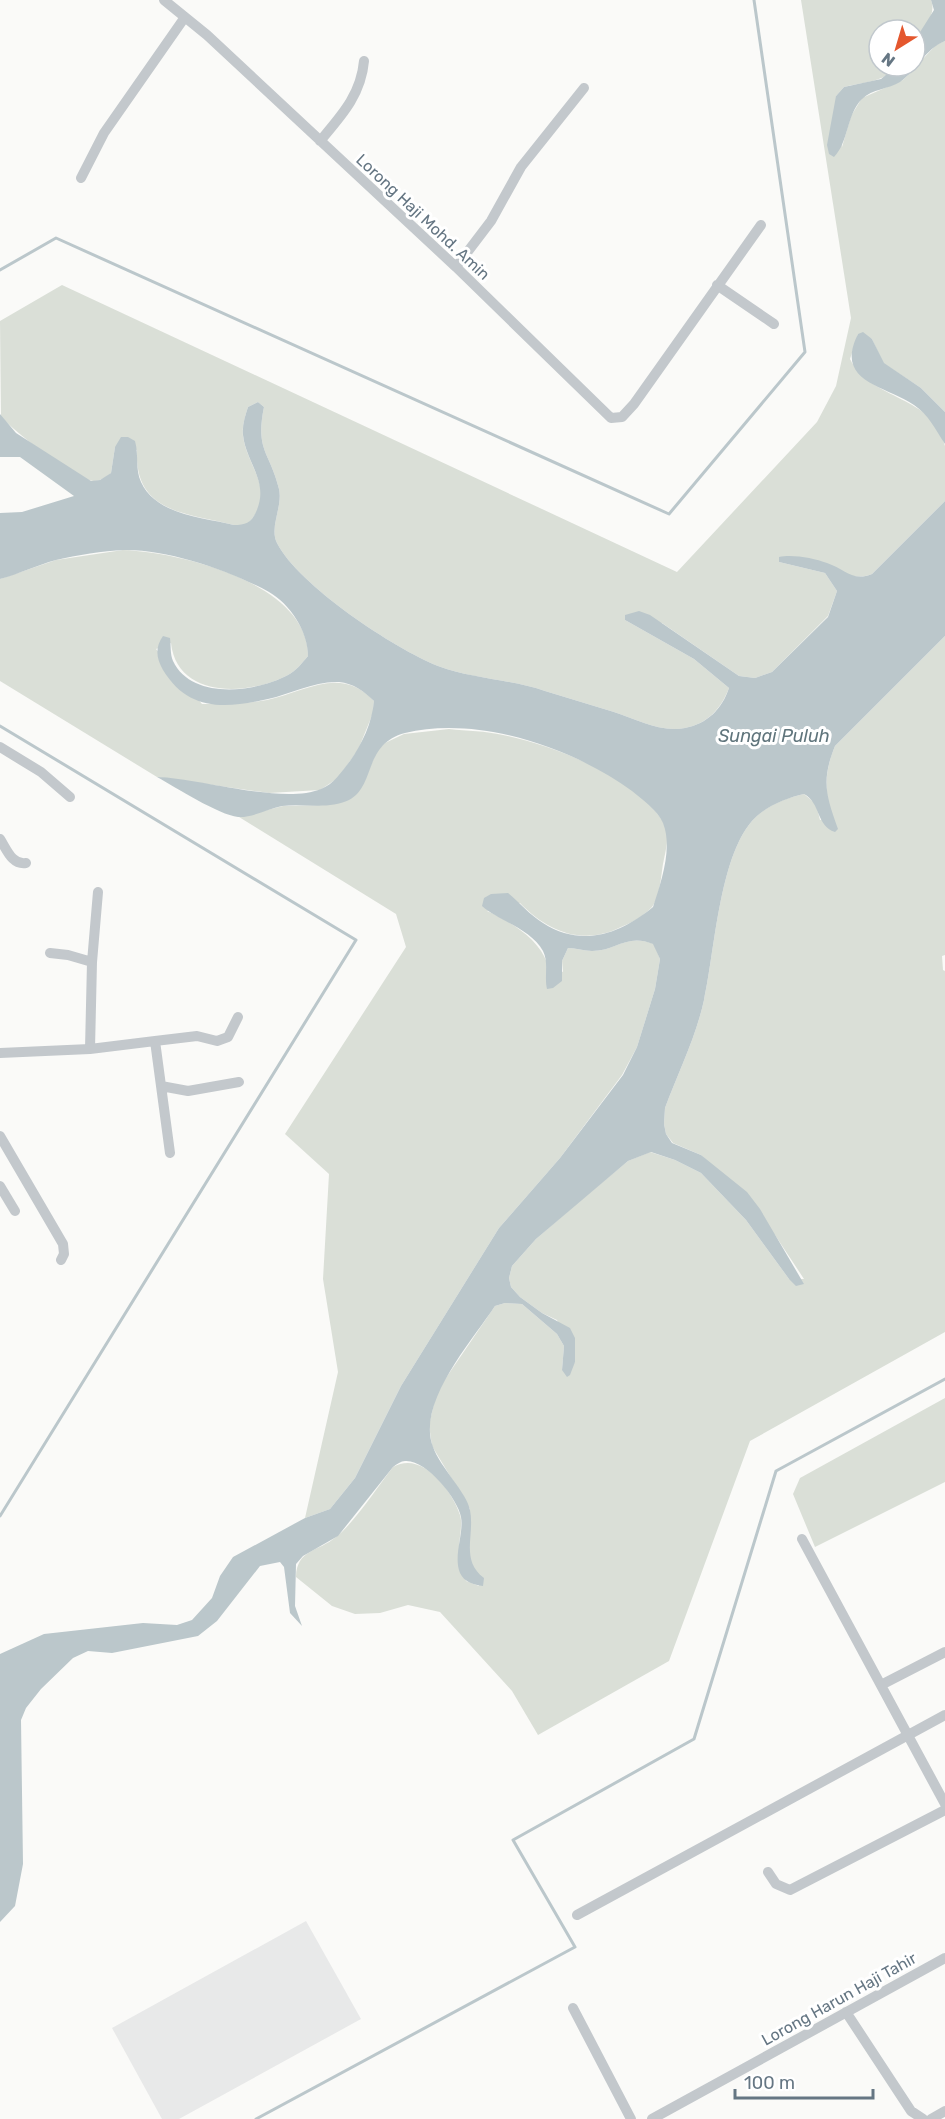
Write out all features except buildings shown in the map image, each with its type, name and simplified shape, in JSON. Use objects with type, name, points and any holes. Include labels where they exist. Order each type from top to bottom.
[{"type":"street","name":"Lorong Haji Mohd. Amin","points":[[164,0],[185,16],[456,267],[611,418],[622,417],[653,378],[761,225]]},
{"type":"street","points":[[81,178],[108,127],[185,16]]},
{"type":"street","points":[[321,141],[345,112],[359,88],[364,61]]},
{"type":"street","points":[[456,267],[491,221],[521,167],[584,88]]},
{"type":"street","points":[[717,285],[774,324]]},
{"type":"street","points":[[0,747],[41,772],[70,797]]},
{"type":"street","points":[[0,839],[13,860],[26,863]]},
{"type":"street","points":[[90,1049],[92,962],[98,892]]},
{"type":"street","points":[[50,953],[68,954],[92,962]]},
{"type":"street","points":[[0,1053],[90,1049],[197,1036],[217,1041],[228,1037],[238,1017]]},
{"type":"street","points":[[155,1041],[170,1154]]},
{"type":"street","points":[[161,1086],[188,1091],[239,1083]]},
{"type":"street","points":[[0,1136],[63,1245],[64,1254],[61,1260]]},
{"type":"street","points":[[0,1186],[15,1211]]},
{"type":"street","points":[[802,1539],[945,1804]]},
{"type":"street","points":[[881,1685],[945,1652]]},
{"type":"street","points":[[577,1915],[945,1715]]},
{"type":"street","points":[[768,1872],[776,1884],[790,1890],[945,1810]]},
{"type":"street","name":"Lorong Harun Haji Tahir","points":[[652,2119],[945,1958]]},
{"type":"street","points":[[573,2008],[631,2119]]},
{"type":"street","points":[[846,2012],[911,2110],[923,2119]]},
{"type":"street","points":[[931,2119],[945,2111]]},
{"type":"shaded area","points":[[801,0],[931,0],[932,11],[927,23],[927,18],[867,18],[867,78],[881,78],[844,87],[836,96],[842,147],[851,116],[862,98],[905,78],[927,78],[927,55],[936,45],[945,41],[945,412],[921,388],[883,363],[872,339],[858,334],[850,359],[859,373],[886,392],[916,407],[939,429],[945,446],[945,501],[872,574],[860,577],[849,575],[803,559],[791,558],[779,562],[825,573],[837,591],[828,616],[772,672],[755,678],[739,676],[662,623],[625,620],[694,659],[729,688],[722,703],[712,714],[700,723],[685,728],[658,727],[532,687],[464,674],[438,666],[398,646],[349,614],[305,578],[288,560],[277,543],[274,530],[280,496],[262,443],[264,407],[258,402],[248,407],[243,429],[246,448],[261,492],[256,514],[246,525],[234,525],[198,517],[166,507],[144,487],[138,471],[137,450],[115,447],[111,473],[101,480],[85,479],[32,444],[1,417],[0,321],[62,285],[677,572],[817,422],[836,386],[851,318]]},
{"type":"shaded area","points":[[123,550],[176,557],[237,576],[265,591],[287,609],[303,631],[308,656],[299,667],[272,682],[254,687],[217,688],[200,683],[186,675],[176,661],[171,643],[156,649],[202,704],[267,700],[309,687],[336,683],[361,690],[374,701],[373,713],[358,750],[338,778],[320,790],[269,793],[157,777],[0,681],[0,579],[56,560]]},
{"type":"shaded area","points":[[945,636],[945,955],[942,956],[945,971],[945,1332],[750,1441],[669,1661],[538,1735],[512,1691],[440,1612],[408,1605],[380,1613],[355,1614],[332,1606],[296,1577],[297,1568],[304,1556],[329,1542],[343,1530],[393,1467],[404,1463],[415,1464],[425,1468],[443,1484],[456,1505],[461,1519],[459,1548],[466,1581],[479,1586],[469,1555],[470,1509],[432,1446],[429,1425],[437,1391],[495,1306],[505,1303],[522,1304],[557,1334],[564,1346],[562,1370],[575,1362],[557,1320],[542,1313],[520,1297],[511,1287],[509,1278],[512,1266],[536,1239],[628,1161],[650,1152],[675,1160],[701,1173],[746,1220],[789,1279],[804,1279],[775,1235],[701,1155],[673,1143],[666,1134],[665,1108],[701,1014],[725,881],[741,838],[752,821],[763,811],[783,800],[804,794],[816,804],[820,820],[833,817],[826,782],[835,746]]},
{"type":"shaded area","points":[[449,729],[503,735],[545,746],[568,755],[612,776],[649,804],[662,820],[667,841],[657,898],[649,910],[629,923],[607,933],[580,935],[567,933],[542,922],[520,903],[487,911],[523,932],[537,946],[547,963],[563,972],[562,961],[568,948],[600,950],[636,940],[654,944],[660,959],[655,989],[637,1047],[622,1075],[560,1158],[499,1228],[401,1386],[355,1478],[330,1509],[305,1518],[338,1372],[323,1279],[329,1174],[285,1134],[406,947],[396,914],[239,817],[283,806],[322,805],[364,782],[377,750],[385,743],[404,734]]},
{"type":"shaded area","points":[[945,1398],[945,1482],[815,1547],[793,1494],[800,1478]]},
{"type":"shaded area","points":[[306,1921],[361,2019],[179,2119],[162,2119],[112,2028]]},
{"type":"water","points":[[931,0],[945,0],[945,41],[927,53],[927,21],[934,10]]},
{"type":"water","points":[[904,78],[862,99],[853,113],[839,151],[834,157],[829,154],[827,145],[836,96],[844,87],[881,79]]},
{"type":"water","points":[[863,332],[872,339],[884,363],[921,388],[945,412],[945,444],[924,413],[902,398],[866,380],[857,372],[852,363],[852,350],[858,334]]},
{"type":"water","name":"Sungai Puluh","points":[[258,402],[264,407],[262,443],[280,496],[274,530],[275,537],[288,560],[305,578],[349,614],[398,646],[438,666],[464,674],[532,687],[658,727],[676,729],[693,726],[707,719],[718,709],[729,688],[694,659],[625,620],[625,615],[639,611],[650,615],[739,676],[755,678],[772,672],[828,617],[837,591],[825,573],[779,562],[779,557],[796,556],[816,560],[854,576],[872,574],[945,501],[945,636],[835,746],[828,769],[827,788],[830,807],[838,829],[835,832],[825,825],[813,803],[804,794],[763,811],[752,821],[741,838],[725,881],[701,1014],[665,1108],[666,1134],[672,1143],[701,1155],[747,1192],[760,1209],[804,1284],[796,1286],[789,1279],[746,1220],[701,1173],[675,1160],[651,1152],[628,1161],[536,1239],[512,1266],[509,1278],[511,1287],[520,1297],[542,1313],[570,1328],[575,1338],[575,1362],[570,1375],[567,1377],[562,1370],[564,1346],[557,1334],[522,1304],[505,1303],[495,1306],[461,1354],[439,1392],[432,1411],[430,1430],[433,1447],[468,1503],[471,1519],[470,1555],[472,1563],[484,1578],[483,1586],[464,1579],[460,1573],[458,1552],[462,1524],[459,1509],[454,1500],[431,1473],[413,1462],[404,1461],[393,1467],[338,1536],[303,1556],[296,1564],[295,1606],[302,1626],[290,1613],[284,1567],[280,1562],[260,1566],[217,1621],[198,1636],[112,1653],[88,1651],[73,1658],[41,1689],[26,1708],[21,1720],[23,1864],[15,1906],[0,1922],[0,1654],[44,1634],[143,1623],[177,1625],[192,1620],[212,1598],[220,1576],[233,1557],[305,1518],[330,1509],[355,1478],[401,1386],[499,1228],[560,1158],[623,1075],[637,1047],[655,989],[660,959],[653,944],[636,940],[600,950],[568,948],[562,961],[562,981],[553,988],[547,989],[546,960],[538,943],[482,906],[484,898],[491,894],[508,893],[543,923],[558,931],[586,936],[614,931],[653,907],[666,854],[667,843],[663,823],[645,801],[608,775],[582,761],[524,739],[463,728],[433,729],[405,733],[392,738],[382,746],[363,785],[349,800],[325,806],[282,806],[243,817],[230,815],[157,777],[285,794],[321,789],[334,781],[350,761],[369,725],[374,701],[367,694],[349,684],[330,682],[252,702],[208,704],[184,693],[173,683],[159,661],[157,653],[159,644],[163,636],[170,638],[173,661],[182,674],[195,682],[226,689],[260,686],[288,675],[308,656],[305,637],[291,611],[277,597],[236,576],[179,557],[141,551],[124,550],[73,556],[0,579],[0,513],[22,512],[74,496],[20,457],[0,457],[0,414],[16,433],[91,481],[100,480],[111,473],[115,447],[121,437],[128,437],[135,441],[141,482],[157,502],[181,513],[238,525],[252,519],[260,501],[259,482],[245,445],[243,432],[248,407]]},
{"type":"waterway","points":[[0,270],[56,238],[669,514],[805,352],[754,0]]},
{"type":"waterway","points":[[0,726],[356,940],[0,1516]]},
{"type":"waterway","points":[[256,2119],[575,1947],[513,1840],[694,1739],[776,1471],[945,1379]]}]
